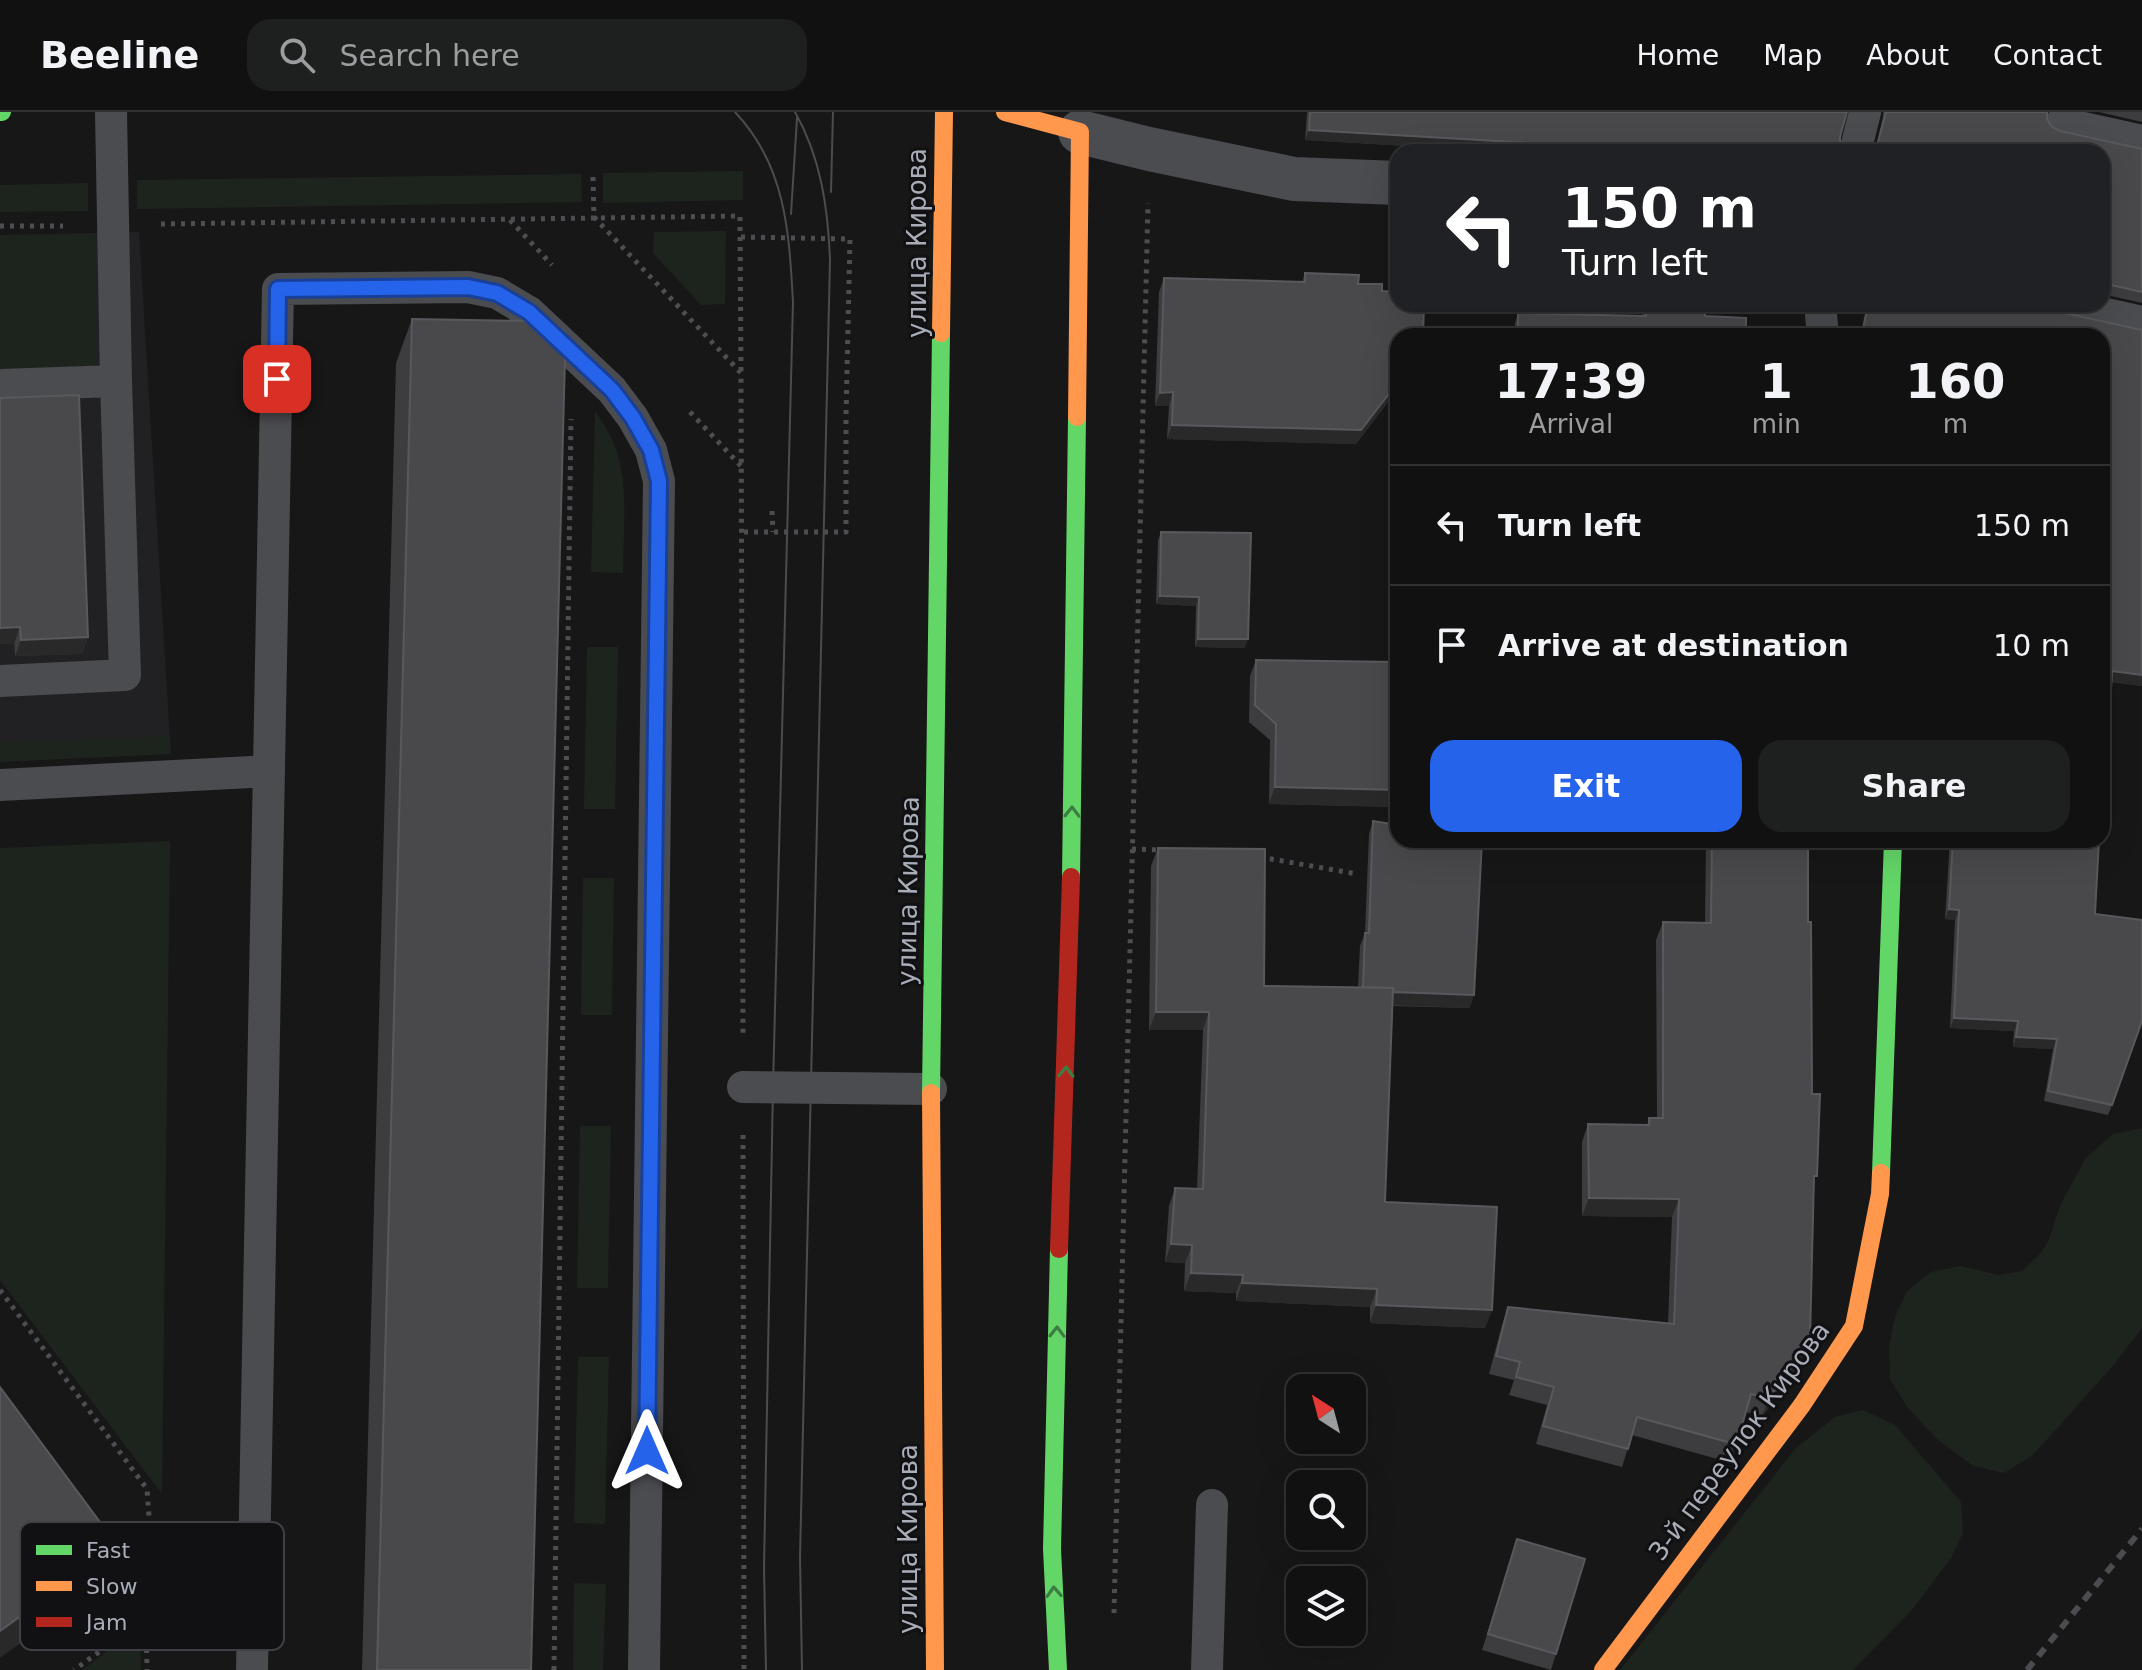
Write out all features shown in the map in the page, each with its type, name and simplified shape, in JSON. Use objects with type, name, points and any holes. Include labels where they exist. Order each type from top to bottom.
[{"type":"street","name":"улица Кирова","points":[[935,1670],[931,1089],[944,112]]},
{"type":"street","points":[[1005,112],[1080,122],[1149,149],[1294,179],[1390,183]]},
{"type":"street","points":[[1058,1670],[1052,1549],[1071,903],[1080,122]]},
{"type":"street","name":"3-й переулок Кирова","points":[[1603,1670],[1802,1405],[1854,1326],[1880,1194],[1893,848]]},
{"type":"lane","points":[[0,681],[125,675],[111,112]]},
{"type":"lane","points":[[1857,144],[1865,112]]},
{"type":"lane","points":[[2059,129],[2142,141]]},
{"type":"lane","points":[[255,1522],[278,289],[468,287],[497,293],[529,312],[612,390],[651,450],[659,481],[644,1670]]},
{"type":"lane","points":[[2097,312],[2142,322]]},
{"type":"lane","points":[[0,385],[116,381]]},
{"type":"lane","points":[[0,785],[269,771]]},
{"type":"lane","points":[[743,1087],[931,1089]]},
{"type":"lane","points":[[1207,1670],[1212,1505]]},
{"type":"lane","points":[[252,1650],[252,1670]]},
{"type":"path","points":[[1114,1623],[1149,149]]},
{"type":"path","points":[[593,177],[594,217],[741,373]]},
{"type":"path","points":[[0,226],[740,216],[744,1670]]},
{"type":"path","points":[[741,237],[850,239],[846,532],[741,532]]},
{"type":"path","points":[[554,1670],[571,415]]},
{"type":"path","points":[[772,511],[773,532]]},
{"type":"path","points":[[1132,849],[1174,851]]},
{"type":"path","points":[[1258,856],[1357,874]]},
{"type":"path","points":[[0,1290],[147,1489],[149,1522]]},
{"type":"path","points":[[74,1670],[102,1650]]},
{"type":"path","points":[[147,1650],[147,1670]]},
{"type":"shaded area","points":[[743,171],[743,200],[603,203],[603,173]]},
{"type":"shaded area","points":[[581,174],[582,202],[137,209],[137,180]]},
{"type":"shaded area","points":[[88,183],[88,211],[0,212],[0,185]]},
{"type":"shaded area","points":[[726,231],[725,304],[701,305],[653,253],[654,232]]},
{"type":"shaded area","points":[[139,232],[170,740],[0,747],[0,235]]},
{"type":"shaded area","points":[[95,234],[96,369],[0,372],[0,236]]},
{"type":"shaded area","points":[[595,411],[612,439],[623,479],[623,573],[591,572]]},
{"type":"shaded area","points":[[587,647],[618,647],[615,809],[584,809]]},
{"type":"shaded area","points":[[170,736],[171,754],[0,762],[0,743]]},
{"type":"shaded area","points":[[170,841],[162,1494],[0,1280],[0,848]]},
{"type":"shaded area","points":[[583,878],[614,878],[612,1015],[581,1015]]},
{"type":"shaded area","points":[[580,1126],[611,1126],[608,1288],[577,1288]]},
{"type":"shaded area","points":[[2142,1128],[2142,1328],[2112,1367],[2033,1455],[2004,1473],[1973,1466],[1937,1439],[1907,1407],[1890,1379],[1889,1347],[1895,1317],[1907,1291],[1931,1272],[1960,1266],[1999,1275],[2022,1271],[2048,1242],[2061,1203],[2086,1158],[2113,1134]]},
{"type":"shaded area","points":[[578,1357],[609,1357],[605,1524],[574,1523]]},
{"type":"shaded area","points":[[1863,1410],[1895,1425],[1961,1502],[1963,1533],[1951,1558],[1912,1610],[1853,1670],[1620,1670],[1796,1448],[1835,1417]]},
{"type":"shaded area","points":[[574,1583],[606,1584],[603,1670],[573,1670]]},
{"type":"shaded area","points":[[109,1650],[141,1650],[141,1670],[82,1670]]},
{"type":"building","points":[[1310,112],[1847,112],[1840,144],[1547,144],[1309,130]]},
{"type":"building","points":[[1886,112],[2047,112],[2052,127],[2060,131],[2142,149],[2142,292],[2110,285],[2110,144],[1878,144]]},
{"type":"building","points":[[1305,273],[1359,275],[1358,284],[1382,284],[1382,291],[1390,292],[1390,312],[1424,312],[1423,328],[1390,328],[1390,392],[1361,430],[1172,425],[1173,392],[1160,393],[1164,278],[1305,282]]},
{"type":"building","points":[[1646,312],[1705,312],[1705,316],[1746,318],[1746,328],[1518,328],[1518,313],[1646,316]]},
{"type":"building","points":[[1866,312],[2060,312],[2142,330],[2142,675],[2112,671],[2110,708],[2110,328],[1864,328]]},
{"type":"building","points":[[412,319],[531,321],[565,356],[531,1670],[377,1670]]},
{"type":"building","points":[[79,395],[88,637],[21,640],[20,627],[0,628],[0,398]]},
{"type":"building","points":[[1161,532],[1251,533],[1248,639],[1198,639],[1199,597],[1160,596]]},
{"type":"building","points":[[1256,660],[1390,662],[1390,790],[1275,787],[1276,724],[1255,705]]},
{"type":"building","points":[[1373,821],[1390,824],[1390,848],[1482,848],[1474,995],[1393,992],[1393,988],[1363,987],[1365,933],[1369,933]]},
{"type":"building","points":[[1158,848],[1265,849],[1264,986],[1393,988],[1385,1202],[1497,1207],[1492,1310],[1376,1305],[1377,1289],[1242,1283],[1243,1275],[1191,1273],[1192,1245],[1171,1244],[1175,1188],[1203,1189],[1209,1012],[1156,1012]]},
{"type":"building","points":[[1712,848],[1808,848],[1812,1094],[1820,1094],[1817,1176],[1814,1176],[1810,1338],[1769,1398],[1751,1394],[1735,1444],[1637,1417],[1628,1449],[1543,1426],[1554,1387],[1516,1377],[1520,1362],[1496,1356],[1508,1307],[1674,1324],[1679,1199],[1589,1198],[1588,1124],[1649,1125],[1649,1118],[1663,1118],[1663,922],[1711,923]]},
{"type":"building","points":[[1953,848],[2099,848],[2095,914],[2142,920],[2142,1021],[2112,1105],[2048,1091],[2057,1039],[2016,1037],[2018,1021],[1954,1018],[1959,910],[1949,909]]},
{"type":"building","points":[[0,1387],[100,1522],[20,1522],[20,1617],[0,1631]]},
{"type":"building","points":[[1517,1539],[1585,1559],[1556,1654],[1488,1634]]},
{"type":"tram line","points":[[735,112],[752,133],[775,177],[786,225],[793,302],[773,1087],[764,1568],[766,1670]]},
{"type":"tram line","points":[[795,112],[811,147],[822,184],[830,260],[800,1558],[802,1670]]},
{"type":"tram line","points":[[831,192],[833,112]]},
{"type":"tram line","points":[[791,214],[797,118]]},
{"type":"railway","points":[[2027,1670],[2142,1529]]},
{"type":"traffic: fast","points":[[931,1093],[941,333]]},
{"type":"traffic: fast","points":[[1071,877],[1077,417]]},
{"type":"traffic: fast","points":[[1881,1173],[1893,848]]},
{"type":"traffic: fast","points":[[1058,1670],[1052,1549],[1059,1249]]},
{"type":"traffic: slow","points":[[941,333],[944,112]]},
{"type":"traffic: slow","points":[[1005,112],[1080,132],[1077,417]]},
{"type":"traffic: slow","points":[[931,1093],[935,1670]]},
{"type":"traffic: slow","points":[[1603,1670],[1802,1405],[1854,1326],[1880,1194],[1881,1173]]},
{"type":"traffic: jam","points":[[1059,1249],[1071,877]]},
{"type":"route","points":[[277,379],[278,289],[468,287],[497,293],[529,312],[612,390],[651,450],[659,481],[647,1451]]}]
